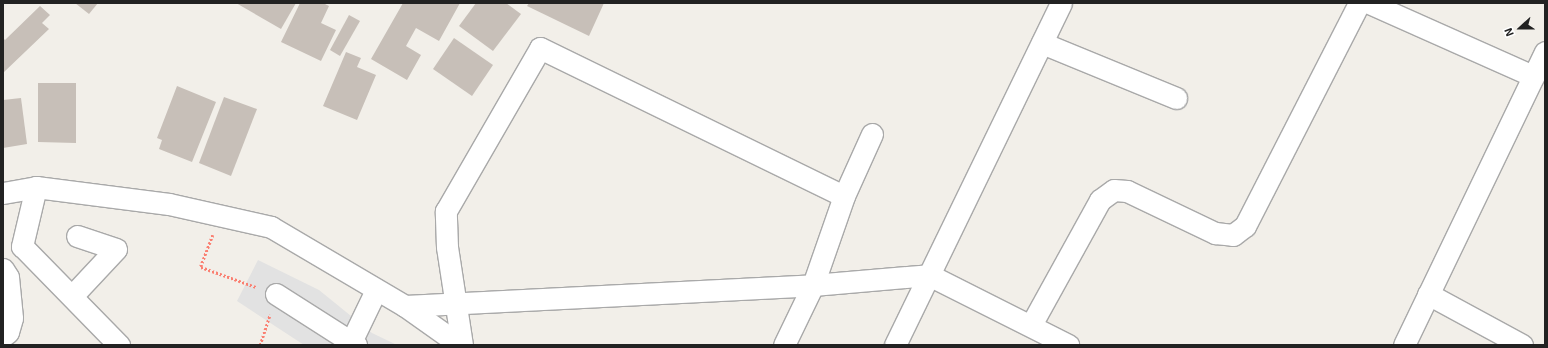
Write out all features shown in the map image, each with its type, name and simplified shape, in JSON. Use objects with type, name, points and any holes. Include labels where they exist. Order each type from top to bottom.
[{"type":"street","points":[[896,345],[1061,3]]},
{"type":"street","points":[[1031,325],[1100,200],[1114,190],[1127,191],[1215,233],[1233,235],[1245,226],[1360,3]]},
{"type":"street","points":[[1370,3],[1533,76]]},
{"type":"street","points":[[1042,43],[1176,98]]},
{"type":"street","points":[[461,345],[447,247],[446,211],[540,48],[844,196]]},
{"type":"street","points":[[1404,345],[1545,52]]},
{"type":"street","points":[[784,345],[813,285],[844,196],[872,134]]},
{"type":"street","points":[[36,187],[22,246],[119,345]]},
{"type":"street","points":[[3,193],[36,187],[170,204],[271,227],[376,290],[406,306],[461,345]]},
{"type":"street","points":[[72,296],[116,249],[77,236]]},
{"type":"street","points":[[3,270],[8,277],[12,318],[8,332],[3,336]]},
{"type":"street","points":[[406,306],[454,302],[813,285],[929,275],[1031,325],[1068,345]]},
{"type":"street","points":[[269,297],[353,343],[376,290]]},
{"type":"street","points":[[1428,294],[1522,345]]},
{"type":"path","points":[[220,215],[201,267],[269,297],[260,345]]},
{"type":"shaded area","points":[[258,260],[319,290],[372,333],[397,345],[304,345],[237,301]]},
{"type":"building","points":[[75,3],[98,3],[89,14]]},
{"type":"building","points":[[236,3],[296,3],[281,29]]},
{"type":"building","points":[[300,3],[323,3],[329,6],[321,23],[336,30],[321,61],[281,42]]},
{"type":"building","points":[[403,3],[460,3],[439,41],[416,28],[406,46],[421,55],[407,80],[371,59]]},
{"type":"building","points":[[476,3],[506,3],[521,14],[493,51],[459,26]]},
{"type":"building","points":[[529,3],[604,3],[589,36],[527,6]]},
{"type":"building","points":[[40,6],[50,15],[42,23],[49,29],[3,73],[3,38],[5,40]]},
{"type":"building","points":[[349,15],[360,21],[340,56],[330,50]]},
{"type":"building","points":[[454,38],[493,65],[472,96],[433,69]]},
{"type":"building","points":[[346,52],[361,58],[357,67],[376,75],[357,120],[323,106]]},
{"type":"building","points":[[38,83],[76,83],[76,143],[38,142]]},
{"type":"building","points":[[177,86],[216,102],[192,162],[159,149],[162,140],[157,138]]},
{"type":"building","points":[[224,97],[257,109],[231,176],[199,163]]},
{"type":"building","points":[[21,98],[27,144],[3,148],[3,100]]}]
